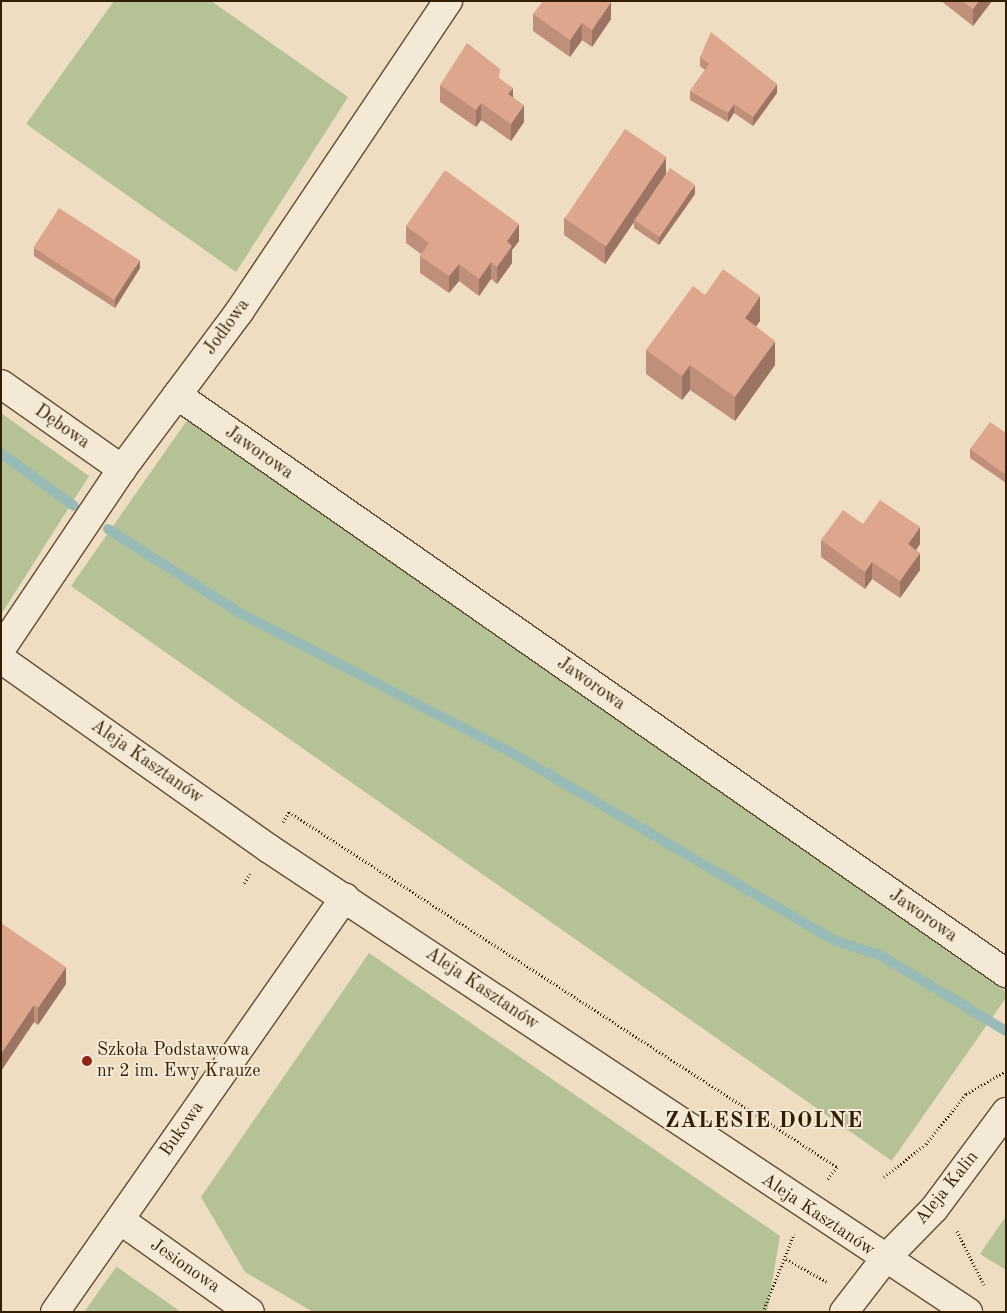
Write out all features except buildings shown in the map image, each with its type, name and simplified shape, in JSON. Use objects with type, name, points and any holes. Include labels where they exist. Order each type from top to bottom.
[{"type":"street","name":"Jodłowa","points":[[1,649],[122,469],[239,312],[448,1]]},
{"type":"street","name":"Dębowa","points":[[1,384],[122,469]]},
{"type":"street","name":"Jaworowa","points":[[177,395],[1006,973]]},
{"type":"street","name":"Aleja Kasztanów","points":[[1,659],[345,897],[884,1260],[968,1312]]},
{"type":"street","name":"Bukowa","points":[[54,1312],[345,897]]},
{"type":"street","name":"Aleja Kalin","points":[[844,1312],[884,1260],[934,1209],[1006,1112]]},
{"type":"street","name":"Jesionowa","points":[[120,1220],[250,1312]]},
{"type":"path","points":[[290,812],[837,1167]]},
{"type":"path","points":[[884,1177],[926,1144],[966,1094],[1006,1071]]},
{"type":"path","points":[[952,1223],[986,1289]]},
{"type":"path","points":[[763,1312],[796,1224]]},
{"type":"green space","points":[[114,1],[211,1],[348,97],[236,272],[26,124]]},
{"type":"green space","points":[[1,413],[89,476],[2,613],[1,613]]},
{"type":"green space","points":[[188,419],[1006,992],[1006,998],[892,1161],[71,586]]},
{"type":"green space","points":[[369,953],[780,1236],[767,1312],[313,1312],[245,1272],[201,1197]]},
{"type":"green space","points":[[1006,1216],[1006,1270],[980,1254]]},
{"type":"green space","points":[[117,1267],[181,1312],[84,1312]]},
{"type":"waterway","points":[[1,453],[74,506]]},
{"type":"waterway","points":[[108,529],[240,613],[514,754],[833,940],[880,955],[1006,1031]]},
{"type":"place","name":"Szkoła Podstawowa nr 2 im. Ewy Krauze","points":[[87,1061]]},
{"type":"district","name":"ZALESIE DOLNE","points":[[764,1122]]}]
